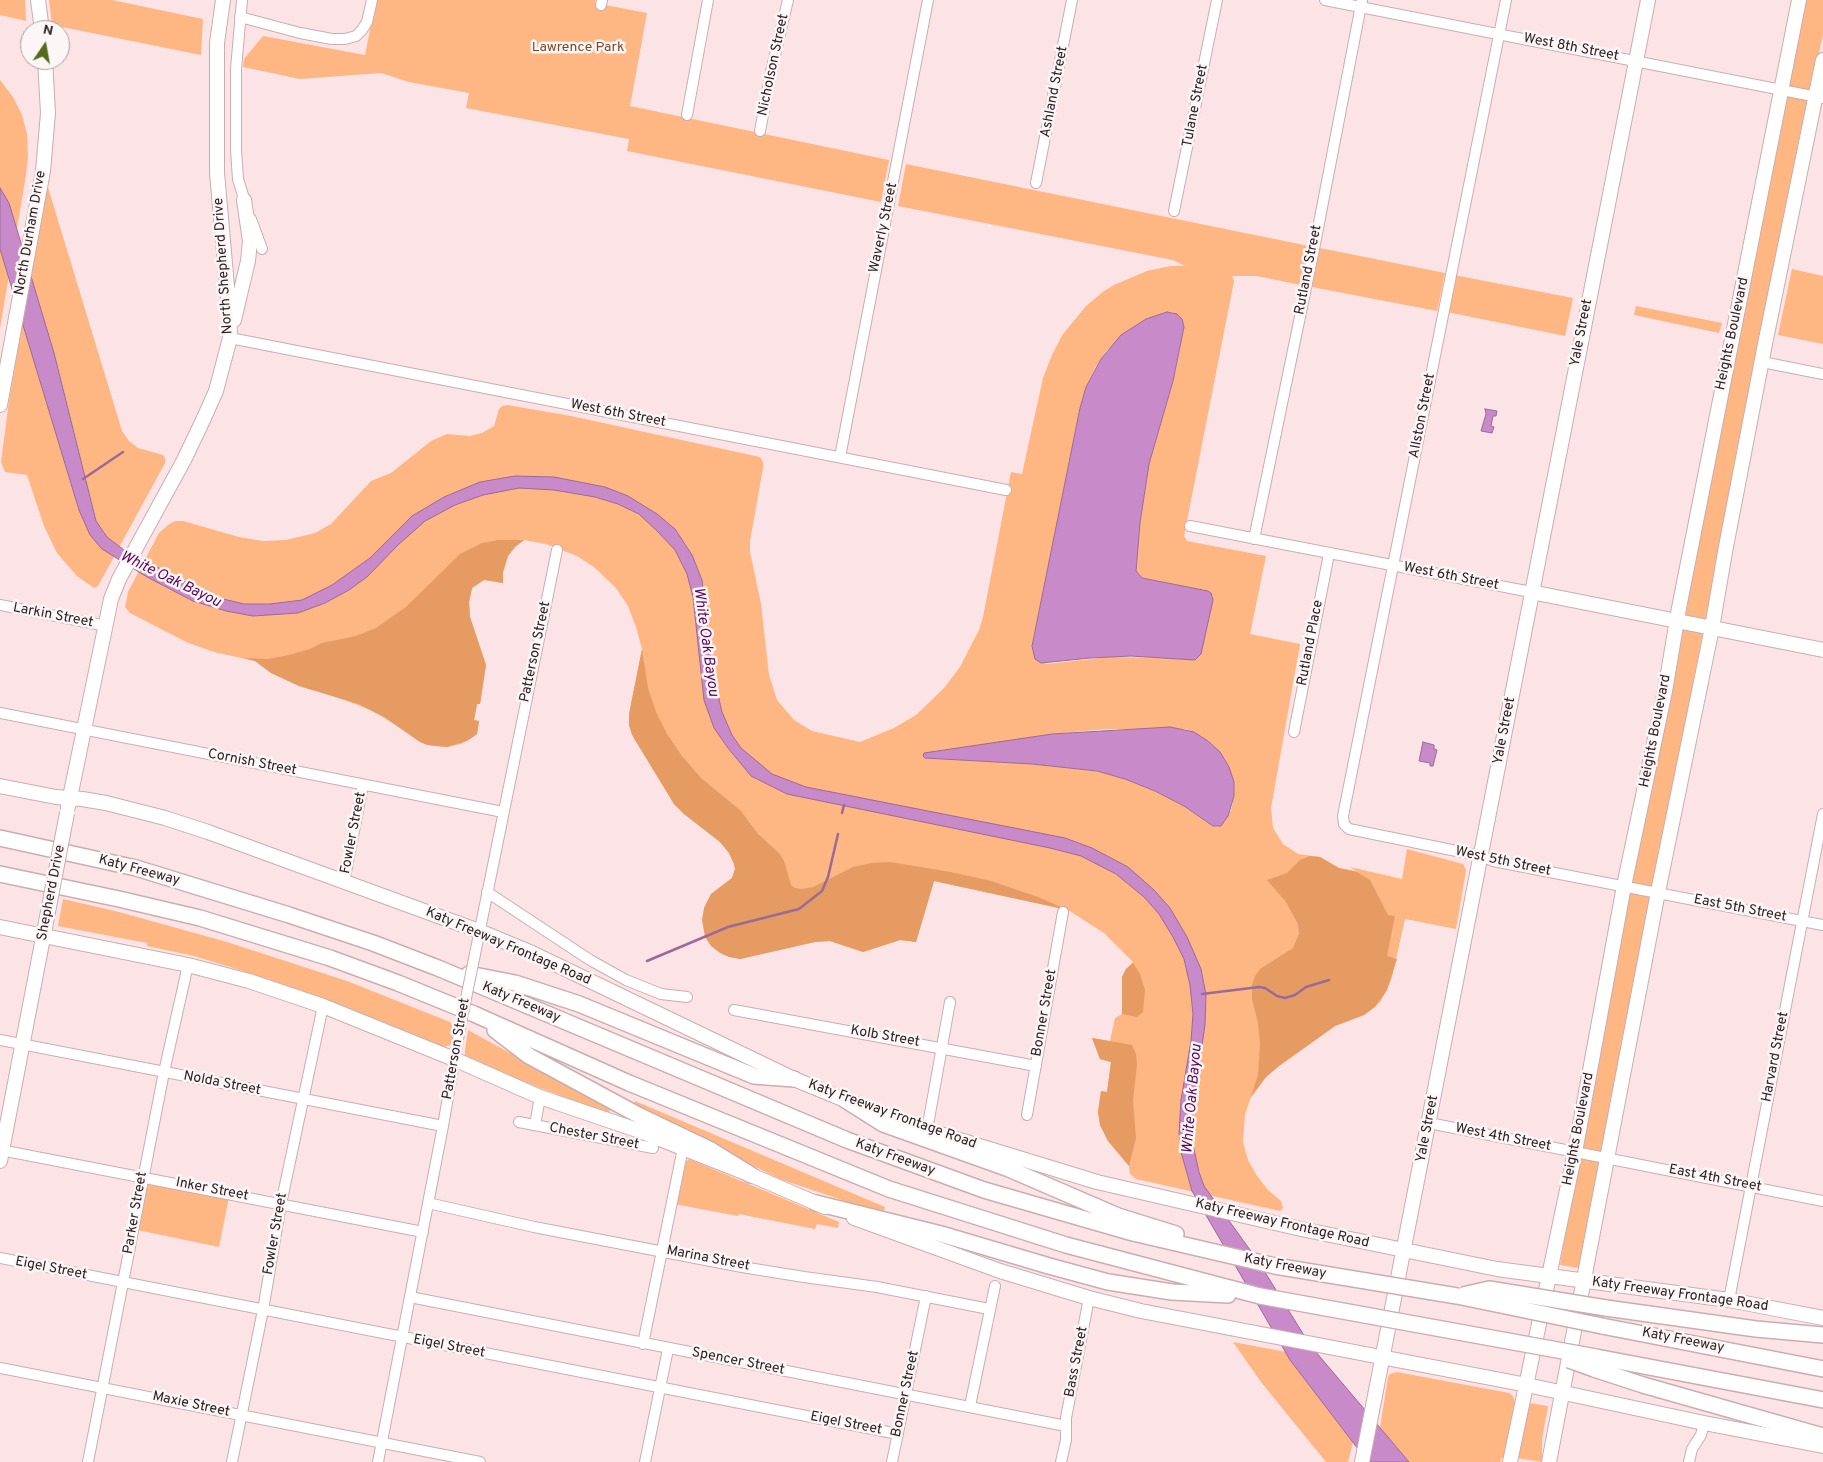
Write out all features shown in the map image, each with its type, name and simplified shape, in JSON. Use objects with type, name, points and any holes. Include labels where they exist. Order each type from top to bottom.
[{"type":"highway","name":"Katy Freeway","points":[[0,838],[136,868],[354,937],[438,968],[870,1150],[984,1190],[1133,1233],[1275,1266],[1457,1296],[1823,1369]]},
{"type":"highway","name":"Katy Freeway","points":[[0,874],[200,918],[330,958],[474,1014],[629,1083],[889,1189],[1057,1243],[1260,1296],[1518,1342],[1595,1363]]},
{"type":"highway","points":[[438,968],[515,983],[579,1004],[754,1076],[794,1079]]},
{"type":"highway","points":[[474,1014],[529,1056],[640,1116],[709,1149],[751,1175]]},
{"type":"highway","points":[[845,1100],[883,1124],[1010,1169],[1118,1216],[1275,1266]]},
{"type":"highway","points":[[816,1203],[941,1234],[1108,1282],[1172,1292],[1260,1296]]},
{"type":"highway","points":[[1457,1296],[1489,1289],[1756,1329],[1823,1335]]},
{"type":"highway","points":[[1595,1363],[1823,1400]]},
{"type":"highway","points":[[1595,1363],[1643,1385],[1823,1436]]},
{"type":"main road","points":[[38,0],[41,20]]},
{"type":"main road","name":"North Shepherd Drive","points":[[106,626],[119,579],[184,460],[216,391],[230,338],[217,173],[217,43],[223,0]]},
{"type":"main road","name":"Yale Street","points":[[1362,1462],[1648,0]]},
{"type":"main road","name":"Heights Boulevard","points":[[1510,1462],[1575,1152],[1624,886],[1665,691],[1677,621],[1799,0]]},
{"type":"main road","points":[[1549,1462],[1606,1157],[1712,628],[1762,362],[1819,97],[1823,60]]},
{"type":"main road","name":"North Durham Drive","points":[[0,405],[43,170],[48,113],[46,70]]},
{"type":"main road","points":[[230,338],[248,261],[250,241],[244,200]]},
{"type":"main road","name":"West 6th Street","points":[[1531,592],[1823,650]]},
{"type":"main road","name":"Shepherd Drive","points":[[1,1154],[69,798],[106,626]]},
{"type":"main road","name":"Katy Freeway Frontage Road","points":[[0,786],[52,797],[106,803],[165,818],[208,832],[479,932],[532,954],[794,1079],[845,1100],[927,1130],[1096,1182],[1301,1229],[1497,1269],[1729,1300],[1823,1318]]},
{"type":"main road","points":[[0,927],[188,965],[249,980],[322,1006],[454,1059],[540,1097],[637,1130],[909,1239],[1000,1271],[1089,1298],[1193,1322],[1527,1385],[1823,1446]]},
{"type":"street","name":"North Shepherd Drive","points":[[242,0],[236,69],[238,180],[262,249]]},
{"type":"street","points":[[240,17],[332,39],[346,39],[356,36],[367,22],[372,0]]},
{"type":"street","points":[[687,115],[708,0]]},
{"type":"street","name":"Nicholson Street","points":[[760,131],[771,72],[788,0]]},
{"type":"street","name":"Waverly Street","points":[[840,457],[928,0]]},
{"type":"street","name":"Ashland Street","points":[[1036,183],[1072,0]]},
{"type":"street","name":"Tulane Street","points":[[1174,211],[1217,0]]},
{"type":"street","name":"West 8th Street","points":[[1325,0],[1362,4],[1499,34],[1819,97]]},
{"type":"street","name":"Allston Street","points":[[1349,829],[1345,826],[1343,816],[1448,282],[1506,0]]},
{"type":"street","name":"Rutland Street","points":[[1254,539],[1362,4]]},
{"type":"street","name":"West 6th Street","points":[[230,338],[1006,490]]},
{"type":"street","points":[[1762,362],[1823,374]]},
{"type":"street","name":"West 6th Street","points":[[1190,526],[1531,592]]},
{"type":"street","name":"Patterson Street","points":[[378,1462],[443,1126],[454,1059],[557,550]]},
{"type":"street","name":"Rutland Place","points":[[1294,732],[1329,554]]},
{"type":"street","name":"Larkin Street","points":[[0,605],[106,626]]},
{"type":"street","name":"Cornish Street","points":[[0,713],[504,812]]},
{"type":"street","name":"Fowler Street","points":[[344,882],[363,785]]},
{"type":"street","name":"Harvard Street","points":[[1729,1300],[1823,814]]},
{"type":"street","name":"West 5th Street","points":[[1349,829],[1493,860],[1658,892]]},
{"type":"street","points":[[487,892],[590,960],[626,980],[660,994],[687,997]]},
{"type":"street","name":"East 5th Street","points":[[1658,892],[1823,925]]},
{"type":"street","name":"Bonner Street","points":[[1027,1115],[1063,912]]},
{"type":"street","name":"Parker Street","points":[[88,1462],[164,1072],[188,965]]},
{"type":"street","points":[[927,1130],[950,1002]]},
{"type":"street","name":"Fowler Street","points":[[232,1462],[263,1310],[281,1204],[322,1006]]},
{"type":"street","name":"Kolb Street","points":[[734,1010],[942,1047],[1036,1066]]},
{"type":"street","name":"Nolda Street","points":[[0,1040],[443,1126]]},
{"type":"street","name":"Chester Street","points":[[535,1125],[540,1097]]},
{"type":"street","name":"Chester Street","points":[[519,1122],[653,1148]]},
{"type":"street","name":"West 4th Street","points":[[1429,1123],[1606,1157]]},
{"type":"street","points":[[643,1344],[683,1148]]},
{"type":"street","name":"Inker Street","points":[[1,1154],[143,1177],[423,1232]]},
{"type":"street","name":"East 4th Street","points":[[1606,1157],[1823,1201]]},
{"type":"street","name":"Marina Street","points":[[428,1203],[534,1227],[742,1267],[850,1282],[990,1309]]},
{"type":"street","name":"Eigel Street","points":[[0,1258],[898,1434]]},
{"type":"street","points":[[970,1406],[995,1286]]},
{"type":"street","name":"Bonner Street","points":[[892,1462],[926,1296]]},
{"type":"street","name":"Spencer Street","points":[[410,1297],[1066,1426]]},
{"type":"street","name":"Bass Street","points":[[1061,1462],[1089,1298]]},
{"type":"street","points":[[645,1462],[668,1349]]},
{"type":"street","name":"Maxie Street","points":[[0,1368],[480,1462]]},
{"type":"street","points":[[1689,1462],[1692,1449],[1701,1435],[1704,1423]]},
{"type":"green space","points":[[0,0],[25,0],[26,20],[0,15]]},
{"type":"green space","points":[[49,0],[112,0],[203,19],[201,55],[70,29],[70,20],[51,20]]},
{"type":"green space","name":"Lawrence Park","points":[[376,0],[596,0],[595,3],[647,13],[630,106],[889,160],[881,202],[627,151],[629,139],[466,108],[469,93],[409,82],[381,73],[300,79],[243,67],[244,59],[263,36],[365,55]]},
{"type":"green space","points":[[1804,0],[1823,0],[1823,35],[1800,134],[1579,1268],[1560,1265],[1565,1212]]},
{"type":"green space","points":[[0,80],[13,97],[22,115],[27,134],[28,155],[0,328]]},
{"type":"green space","points":[[906,164],[1309,246],[1301,285],[1257,276],[1232,276],[1234,281],[1184,536],[1187,541],[1266,556],[1250,634],[1300,644],[1271,808],[1273,828],[1283,844],[1298,854],[1320,857],[1339,868],[1356,871],[1350,867],[1402,879],[1407,849],[1463,864],[1466,870],[1456,929],[1405,919],[1392,977],[1380,1002],[1364,1015],[1335,1026],[1279,1066],[1266,1077],[1251,1097],[1245,1114],[1243,1142],[1248,1160],[1257,1176],[1268,1190],[1281,1201],[1283,1208],[1280,1211],[1136,1179],[1130,1174],[1129,1166],[1108,1141],[1100,1125],[1098,1112],[1101,1091],[1107,1092],[1111,1062],[1100,1059],[1092,1038],[1110,1041],[1115,1018],[1122,1014],[1122,977],[1126,969],[1133,962],[1104,933],[1068,910],[934,881],[916,942],[900,940],[863,952],[830,941],[815,942],[740,959],[724,955],[715,949],[708,941],[704,931],[704,908],[711,894],[732,878],[735,869],[734,864],[729,853],[720,842],[674,804],[635,740],[629,725],[629,714],[642,649],[636,627],[628,606],[616,588],[594,567],[577,556],[546,544],[524,540],[508,556],[503,572],[503,583],[484,580],[472,588],[469,602],[470,617],[486,665],[480,704],[477,704],[474,720],[479,721],[477,734],[461,744],[447,747],[433,746],[420,742],[371,710],[334,696],[299,686],[271,673],[255,661],[214,652],[186,642],[130,613],[125,607],[128,592],[159,533],[175,521],[183,521],[239,537],[263,541],[286,540],[315,533],[331,524],[371,481],[391,473],[431,441],[447,434],[470,436],[482,433],[494,426],[499,409],[507,405],[571,416],[760,457],[763,462],[763,468],[750,541],[750,552],[761,604],[769,675],[777,700],[794,720],[812,731],[860,742],[894,728],[916,715],[944,688],[960,667],[979,630],[1011,472],[1022,474],[1043,378],[1063,334],[1086,306],[1114,285],[1147,271],[1170,266],[1185,266],[1173,260],[898,206]],"holes":[[[1167,312],[1172,312],[1184,325],[1184,328],[1173,381],[1149,464],[1140,523],[1136,571],[1142,578],[1211,593],[1172,658],[1110,657],[1046,664],[1032,646],[1080,408],[1086,387],[1095,368],[1107,350],[1138,324]],[[1107,729],[1186,729],[1201,736],[1214,746],[1229,767],[1234,782],[1231,810],[1218,827],[1213,826],[1184,806],[1155,791],[1125,779],[1096,771],[1032,764],[925,758],[1052,734]]]},
{"type":"green space","points":[[47,184],[122,431],[129,441],[138,448],[163,455],[165,458],[165,463],[98,586],[94,588],[77,576],[57,553],[44,526],[27,475],[5,472],[1,462],[9,401]]},
{"type":"green space","points":[[1320,248],[1445,273],[1437,311],[1312,287]]},
{"type":"green space","points":[[1792,269],[1823,276],[1823,344],[1778,335]]},
{"type":"green space","points":[[1454,275],[1573,298],[1565,336],[1447,312]]},
{"type":"green space","points":[[1636,306],[1722,323],[1719,333],[1634,315]]},
{"type":"green space","points":[[63,899],[119,912],[227,942],[347,981],[455,1024],[451,1045],[443,1047],[428,1043],[302,991],[194,956],[147,946],[147,943],[58,926]]},
{"type":"green space","points":[[468,1030],[610,1108],[609,1114],[469,1061],[465,1055]]},
{"type":"green space","points":[[635,1101],[885,1207],[883,1214],[780,1179],[633,1106]]},
{"type":"green space","points":[[689,1159],[839,1222],[838,1228],[817,1224],[815,1229],[739,1214],[738,1216],[674,1204],[684,1164]]},
{"type":"green space","points":[[150,1183],[229,1197],[219,1247],[137,1230],[145,1191]]},
{"type":"green space","points":[[1233,1342],[1286,1352],[1290,1360],[1353,1442],[1348,1462],[1326,1462],[1261,1382]]},
{"type":"green space","points":[[1397,1372],[1509,1393],[1513,1396],[1516,1405],[1506,1458],[1502,1457],[1500,1462],[1409,1462],[1380,1428],[1388,1377],[1390,1374]]},
{"type":"green space","points":[[1529,1403],[1548,1406],[1542,1439],[1542,1462],[1517,1458]]},
{"type":"shaded area","points":[[498,540],[524,540],[508,556],[503,572],[503,583],[484,580],[472,588],[469,602],[470,617],[486,665],[480,704],[477,704],[474,720],[479,721],[477,734],[467,741],[447,747],[427,745],[384,717],[358,704],[299,686],[271,673],[255,661],[243,658],[268,659],[289,655],[310,649],[322,643],[356,636],[376,628],[406,607],[460,554],[482,543]]},
{"type":"shaded area","points":[[642,649],[648,688],[656,712],[667,734],[682,756],[701,778],[741,811],[758,834],[779,853],[784,861],[791,885],[795,888],[813,887],[853,867],[871,863],[890,862],[991,881],[1038,897],[1068,910],[934,881],[916,942],[900,940],[863,952],[830,941],[815,942],[740,959],[720,953],[711,946],[705,937],[702,920],[704,908],[711,894],[732,878],[735,869],[734,864],[729,853],[720,842],[674,804],[632,735],[629,725],[629,714]]},
{"type":"shaded area","points":[[1310,856],[1320,857],[1339,868],[1357,872],[1370,880],[1388,915],[1395,916],[1387,956],[1397,959],[1387,990],[1375,1007],[1364,1015],[1335,1026],[1279,1066],[1266,1077],[1251,1097],[1258,1075],[1260,1044],[1258,1023],[1252,999],[1252,985],[1260,969],[1293,948],[1299,934],[1298,924],[1286,902],[1267,880],[1287,873],[1300,860]]},
{"type":"shaded area","points":[[1133,963],[1140,974],[1145,990],[1143,1012],[1137,1017],[1122,1014],[1122,977],[1126,969]]},
{"type":"shaded area","points":[[1092,1038],[1132,1045],[1136,1054],[1137,1065],[1133,1101],[1136,1138],[1129,1166],[1108,1141],[1100,1125],[1098,1112],[1101,1091],[1107,1092],[1111,1062],[1100,1059]]},
{"type":"water","name":"White Oak Bayou","points":[[0,188],[9,203],[54,353],[96,521],[107,537],[124,550],[215,597],[244,604],[270,604],[302,600],[332,585],[370,558],[412,516],[444,497],[480,482],[515,476],[554,477],[605,487],[628,496],[657,514],[675,529],[692,555],[702,580],[712,669],[722,712],[732,735],[741,748],[772,774],[806,787],[1065,838],[1092,848],[1128,867],[1154,890],[1170,908],[1187,937],[1201,969],[1206,995],[1205,1025],[1192,1112],[1193,1145],[1204,1186],[1258,1261],[1310,1345],[1409,1462],[1368,1462],[1290,1360],[1192,1191],[1181,1152],[1179,1133],[1181,1100],[1191,1041],[1193,1014],[1190,985],[1184,959],[1173,937],[1159,914],[1144,897],[1116,874],[1081,856],[787,794],[751,776],[714,728],[704,700],[693,597],[687,574],[675,550],[658,532],[639,514],[618,504],[595,497],[554,490],[519,488],[483,495],[455,505],[425,521],[367,577],[349,590],[325,603],[298,613],[253,616],[226,611],[193,601],[147,577],[102,549],[90,535],[79,510],[0,249]]},
{"type":"water","points":[[1167,312],[1177,314],[1182,319],[1184,327],[1173,381],[1149,464],[1140,523],[1136,571],[1142,578],[1211,593],[1213,600],[1201,654],[1195,660],[1131,656],[1041,663],[1035,659],[1032,646],[1080,408],[1086,387],[1101,359],[1121,335],[1146,319]]},
{"type":"water","points":[[1485,409],[1497,411],[1496,416],[1493,416],[1491,426],[1494,427],[1492,433],[1481,431],[1486,414]]},
{"type":"water","points":[[1170,727],[1194,732],[1208,741],[1220,752],[1229,767],[1234,782],[1234,796],[1228,816],[1221,826],[1213,826],[1184,806],[1155,791],[1125,779],[1097,771],[1032,764],[925,758],[923,756],[924,753],[1052,734]]},
{"type":"water","points":[[1423,742],[1434,745],[1434,749],[1437,750],[1433,766],[1430,766],[1430,763],[1419,761]]},
{"type":"waterway","points":[[83,479],[123,452]]},
{"type":"waterway","points":[[842,813],[844,805]]},
{"type":"waterway","points":[[647,961],[728,927],[799,909],[822,891],[828,877],[838,834]]},
{"type":"waterway","points":[[1202,994],[1259,987],[1285,998],[1295,995],[1306,987],[1329,980]]}]
